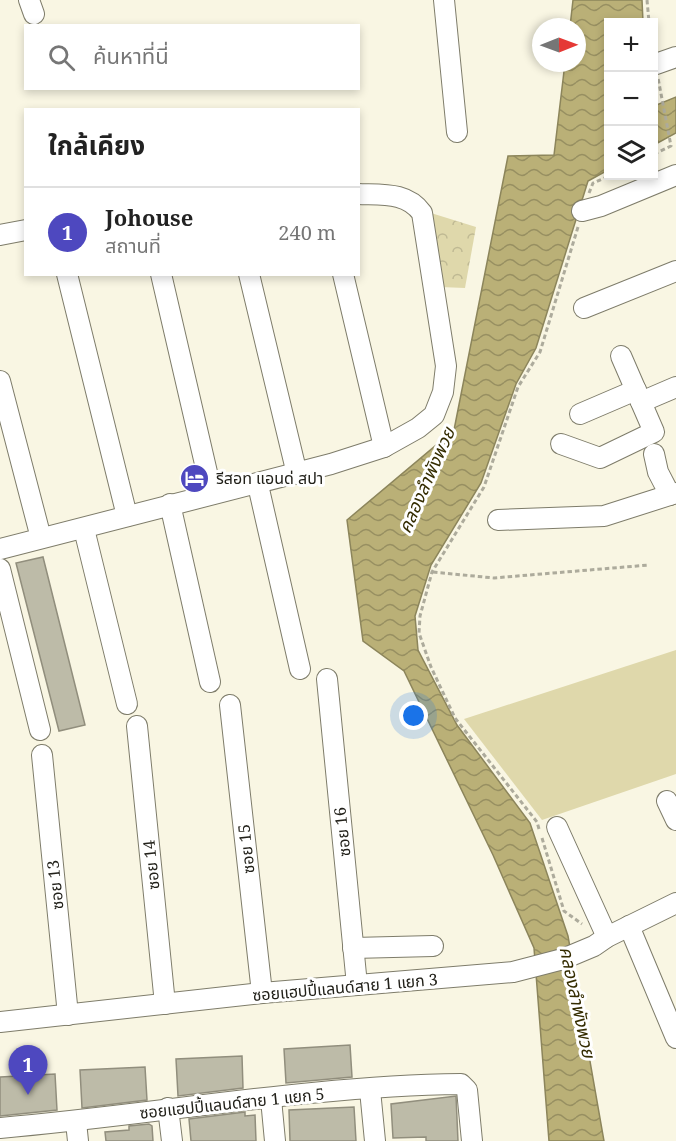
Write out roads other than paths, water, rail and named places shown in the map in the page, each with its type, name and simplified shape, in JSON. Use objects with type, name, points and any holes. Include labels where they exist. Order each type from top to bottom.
[{"type":"street","points":[[444,0],[457,132]]},
{"type":"street","points":[[658,63],[676,57]]},
{"type":"street","points":[[582,211],[601,206],[676,175]]},
{"type":"street","points":[[0,549],[84,529],[170,504],[297,474],[384,447],[418,428],[434,415],[443,392],[447,366],[422,213],[415,203],[403,197],[360,194]]},
{"type":"street","points":[[0,235],[24,230]]},
{"type":"street","points":[[584,308],[676,271]]},
{"type":"street","points":[[67,276],[127,516]]},
{"type":"street","points":[[161,276],[212,494]]},
{"type":"street","points":[[249,276],[297,474]]},
{"type":"street","points":[[343,276],[384,447]]},
{"type":"street","points":[[561,444],[600,458],[654,432],[621,356]]},
{"type":"street","points":[[0,381],[41,538]]},
{"type":"street","points":[[580,414],[676,387]]},
{"type":"street","points":[[498,520],[604,516],[673,494],[658,472],[654,454]]},
{"type":"street","points":[[258,485],[300,669]]},
{"type":"street","points":[[170,504],[210,682]]},
{"type":"street","points":[[84,529],[127,704]]},
{"type":"street","points":[[0,569],[40,730]]},
{"type":"street","name":"ซอย 16","points":[[327,679],[357,985]]},
{"type":"street","name":"ซอย 15","points":[[230,705],[262,993]]},
{"type":"street","name":"ซอย 14","points":[[137,726],[165,1004]]},
{"type":"street","name":"ซอย 13","points":[[42,755],[68,1015]]},
{"type":"street","points":[[667,801],[676,820]]},
{"type":"street","points":[[557,827],[601,936]]},
{"type":"street","name":"ซอยแฮปปี้แลนด์สาย 1 แยก 3","points":[[0,1022],[262,993],[513,972],[563,959],[601,936],[629,926],[676,903]]},
{"type":"street","points":[[629,926],[676,1038]]},
{"type":"street","points":[[353,948],[433,946]]},
{"type":"street","name":"ซอยแฮปปี้แลนด์สาย 1 แยก 5","points":[[0,1128],[77,1132],[168,1108],[455,1084],[464,1086],[468,1095],[472,1141]]},
{"type":"street","points":[[370,1090],[375,1141]]},
{"type":"street","points":[[271,1099],[275,1141]]},
{"type":"street","points":[[168,1108],[172,1141]]},
{"type":"water","name":"คลองลำพังพวย","points":[[573,0],[642,0],[643,18],[604,18],[604,172],[588,181],[536,348],[516,384],[481,483],[431,565],[415,616],[418,650],[457,725],[530,823],[568,936],[604,1141],[549,1141],[534,948],[493,855],[404,671],[363,641],[347,520],[454,430],[508,156],[554,155],[564,72],[586,72],[586,18],[571,18]]},
{"type":"water","points":[[676,97],[676,133],[658,143],[658,126],[658,104]]},
{"type":"place","name":"รีสอท แอนด่ สปา","points":[[195,478]]},
{"type":"place","name":"Johouse","points":[[28,1095]]}]
